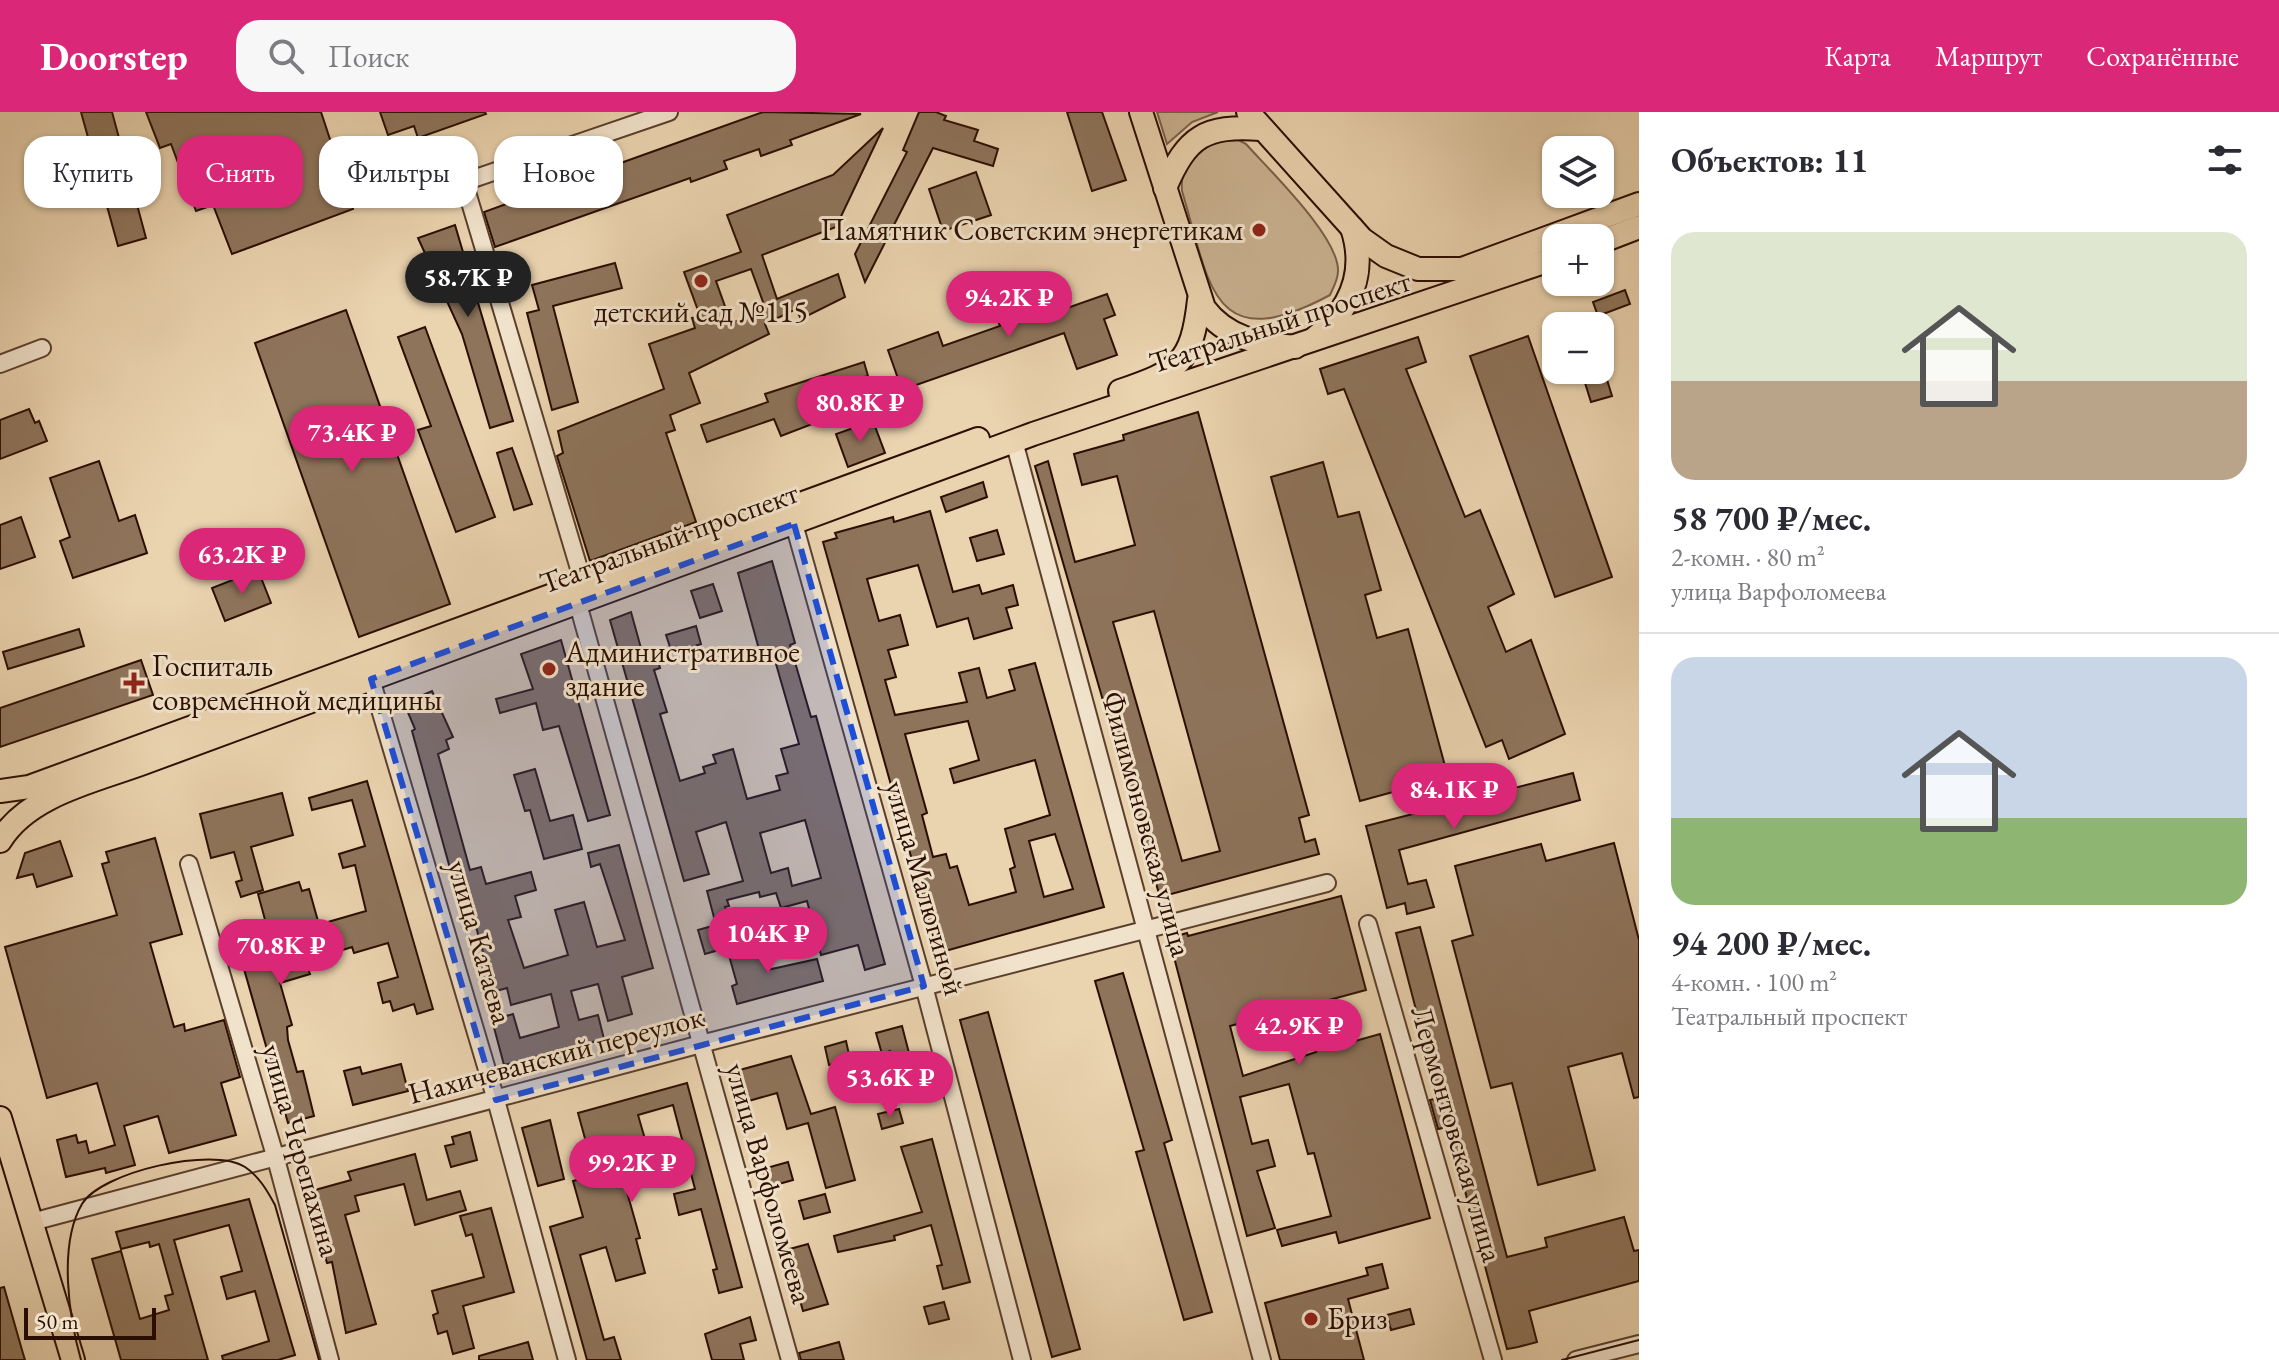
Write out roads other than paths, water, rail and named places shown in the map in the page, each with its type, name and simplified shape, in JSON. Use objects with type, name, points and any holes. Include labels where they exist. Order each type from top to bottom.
[{"type":"main road","points":[[1141,112],[1199,300],[1210,316],[1237,336],[1303,346],[1333,321],[1354,290],[1359,253],[1352,227],[1254,120],[1208,132],[1177,160],[1165,188]]},
{"type":"main road","name":"Театральный проспект","points":[[1352,227],[1374,249],[1397,262],[1418,269],[1445,271],[1478,264],[1639,204]]},
{"type":"main road","points":[[1614,237],[1639,227]]},
{"type":"main road","name":"Театральный проспект","points":[[0,791],[29,787],[580,593],[794,524],[1014,441],[1542,263]]},
{"type":"main road","name":"Театральный проспект","points":[[0,841],[19,817],[37,804],[371,679],[580,593],[1028,420],[1168,374],[1188,353],[1199,300]]},
{"type":"main road","points":[[0,1118],[73,1360]]},
{"type":"street","name":"улица Варфоломеева","points":[[669,112],[464,182],[790,1360]]},
{"type":"street","points":[[0,364],[42,348]]},
{"type":"street","name":"Филимоновская улица","points":[[1014,441],[1262,1360]]},
{"type":"street","name":"улица Малюгиной","points":[[794,524],[924,986],[1022,1360]]},
{"type":"street","name":"улица Катаева","points":[[371,679],[496,1100],[567,1360]]},
{"type":"street","name":"улица Черепахина","points":[[189,864],[276,1159],[330,1360]]},
{"type":"street","name":"Нахичеванский переулок","points":[[32,1222],[701,1044],[1327,883]]},
{"type":"street","name":"Лермонтовская улица","points":[[1368,924],[1493,1360]]},
{"type":"street","points":[[1576,1360],[1639,1344]]},
{"type":"tram line","points":[[81,1360],[70,1303],[68,1260],[70,1240],[82,1204],[93,1192],[133,1173],[184,1161],[209,1159],[230,1161],[245,1167],[259,1180],[275,1205],[319,1360]]},
{"type":"tram line","points":[[1562,1360],[1639,1340]]},
{"type":"place","name":"Памятник Советским энергетикам","points":[[1259,230]]},
{"type":"place","name":"детский сад №115","points":[[701,281]]},
{"type":"place","name":"Административное здание","points":[[549,669]]},
{"type":"place","name":"Госпиталь современной медицины","points":[[134,683]]},
{"type":"place","name":"Бриз","points":[[1311,1319]]}]
